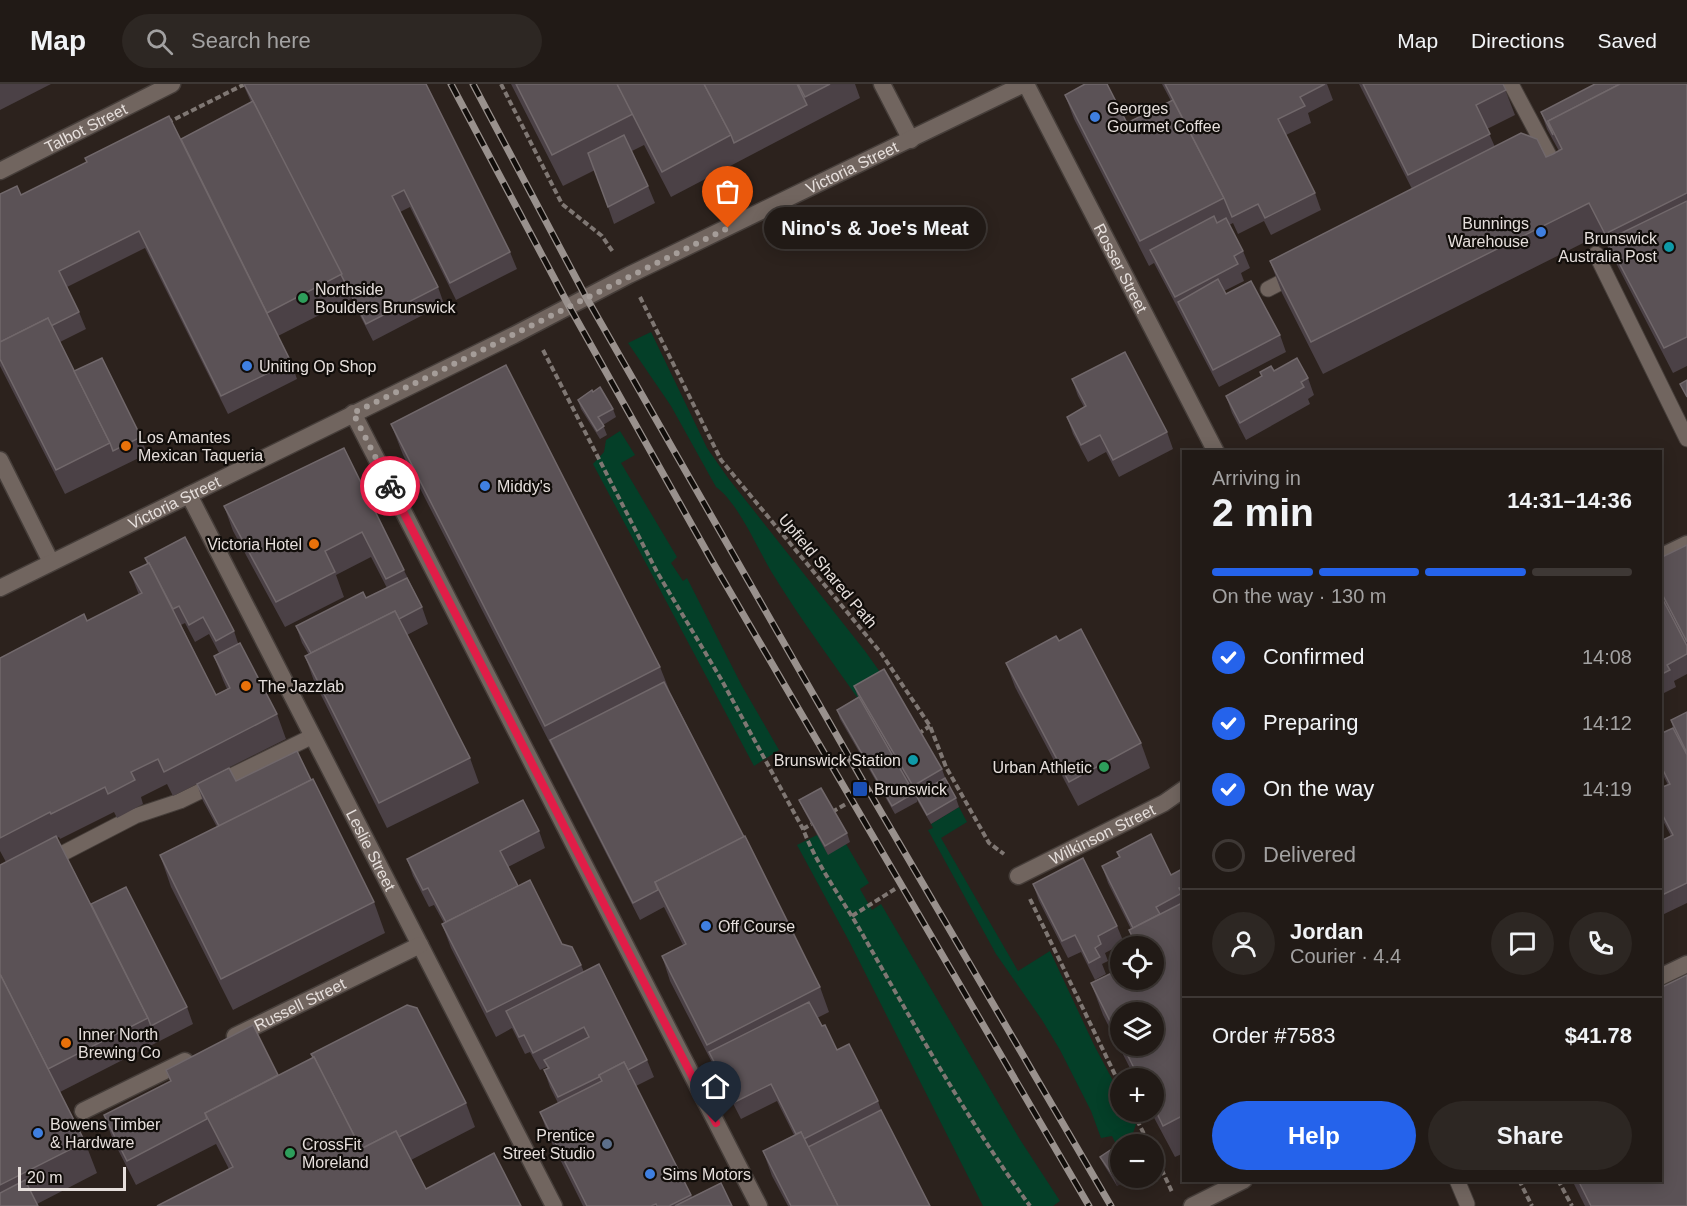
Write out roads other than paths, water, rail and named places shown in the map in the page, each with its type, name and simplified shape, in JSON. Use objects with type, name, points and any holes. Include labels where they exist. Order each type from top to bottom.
[{"type":"street","name":"Talbot Street","points":[[0,171],[172,84]]},
{"type":"street","points":[[882,84],[911,140]]},
{"type":"street","name":"Victoria Street","points":[[0,588],[531,326],[629,275],[1025,84]]},
{"type":"street","name":"Rosser Street","points":[[1025,84],[1215,450]]},
{"type":"street","points":[[353,413],[759,1206]]},
{"type":"street","points":[[0,460],[51,562]]},
{"type":"street","name":"Leslie Street","points":[[189,495],[554,1206]]},
{"type":"street","points":[[1662,556],[1687,544]]},
{"type":"street","name":"Wilkinson Street","points":[[1018,876],[1164,803],[1182,790]]},
{"type":"street","name":"Russell Street","points":[[221,1043],[420,945]]},
{"type":"street","points":[[1662,976],[1687,964]]},
{"type":"street","points":[[83,1111],[200,1053]]},
{"type":"street","points":[[1192,1206],[1240,1182]]},
{"type":"lane","points":[[1511,84],[1539,151],[1560,177]]},
{"type":"lane","points":[[1596,254],[1687,439]]},
{"type":"lane","points":[[1268,289],[1310,267]]},
{"type":"lane","points":[[32,869],[135,816],[180,801],[313,736]]},
{"type":"lane","points":[[1458,1182],[1467,1204]]},
{"type":"railway","points":[[451,84],[569,306],[712,561],[1089,1206]]},
{"type":"railway","points":[[473,84],[586,297],[864,783],[1111,1206]]},
{"type":"place","name":"Georges Gourmet Coffee","points":[[1095,117]]},
{"type":"place","name":"Nino's & Joe's Meat","points":[[728,228]]},
{"type":"place","name":"Bunnings Warehouse","points":[[1541,232]]},
{"type":"place","name":"Brunswick Australia Post","points":[[1669,247]]},
{"type":"place","name":"Northside Boulders Brunswick","points":[[303,298]]},
{"type":"place","name":"Uniting Op Shop","points":[[247,366]]},
{"type":"place","name":"Los Amantes Mexican Taqueria","points":[[126,446]]},
{"type":"place","name":"Middy's","points":[[485,486]]},
{"type":"place","name":"Victoria Hotel","points":[[314,544]]},
{"type":"place","name":"The Jazzlab","points":[[246,686]]},
{"type":"place","name":"Brunswick Station","points":[[913,760]]},
{"type":"place","name":"Urban Athletic","points":[[1104,767]]},
{"type":"place","name":"Brunswick","points":[[860,789]]},
{"type":"place","name":"Off Course","points":[[706,926]]},
{"type":"place","name":"Inner North Brewing Co","points":[[66,1043]]},
{"type":"place","name":"Bowens Timber & Hardware","points":[[38,1133]]},
{"type":"place","name":"Prentice Street Studio","points":[[607,1144]]},
{"type":"place","name":"CrossFit Moreland","points":[[290,1153]]},
{"type":"place","name":"Sims Motors","points":[[650,1174]]}]
